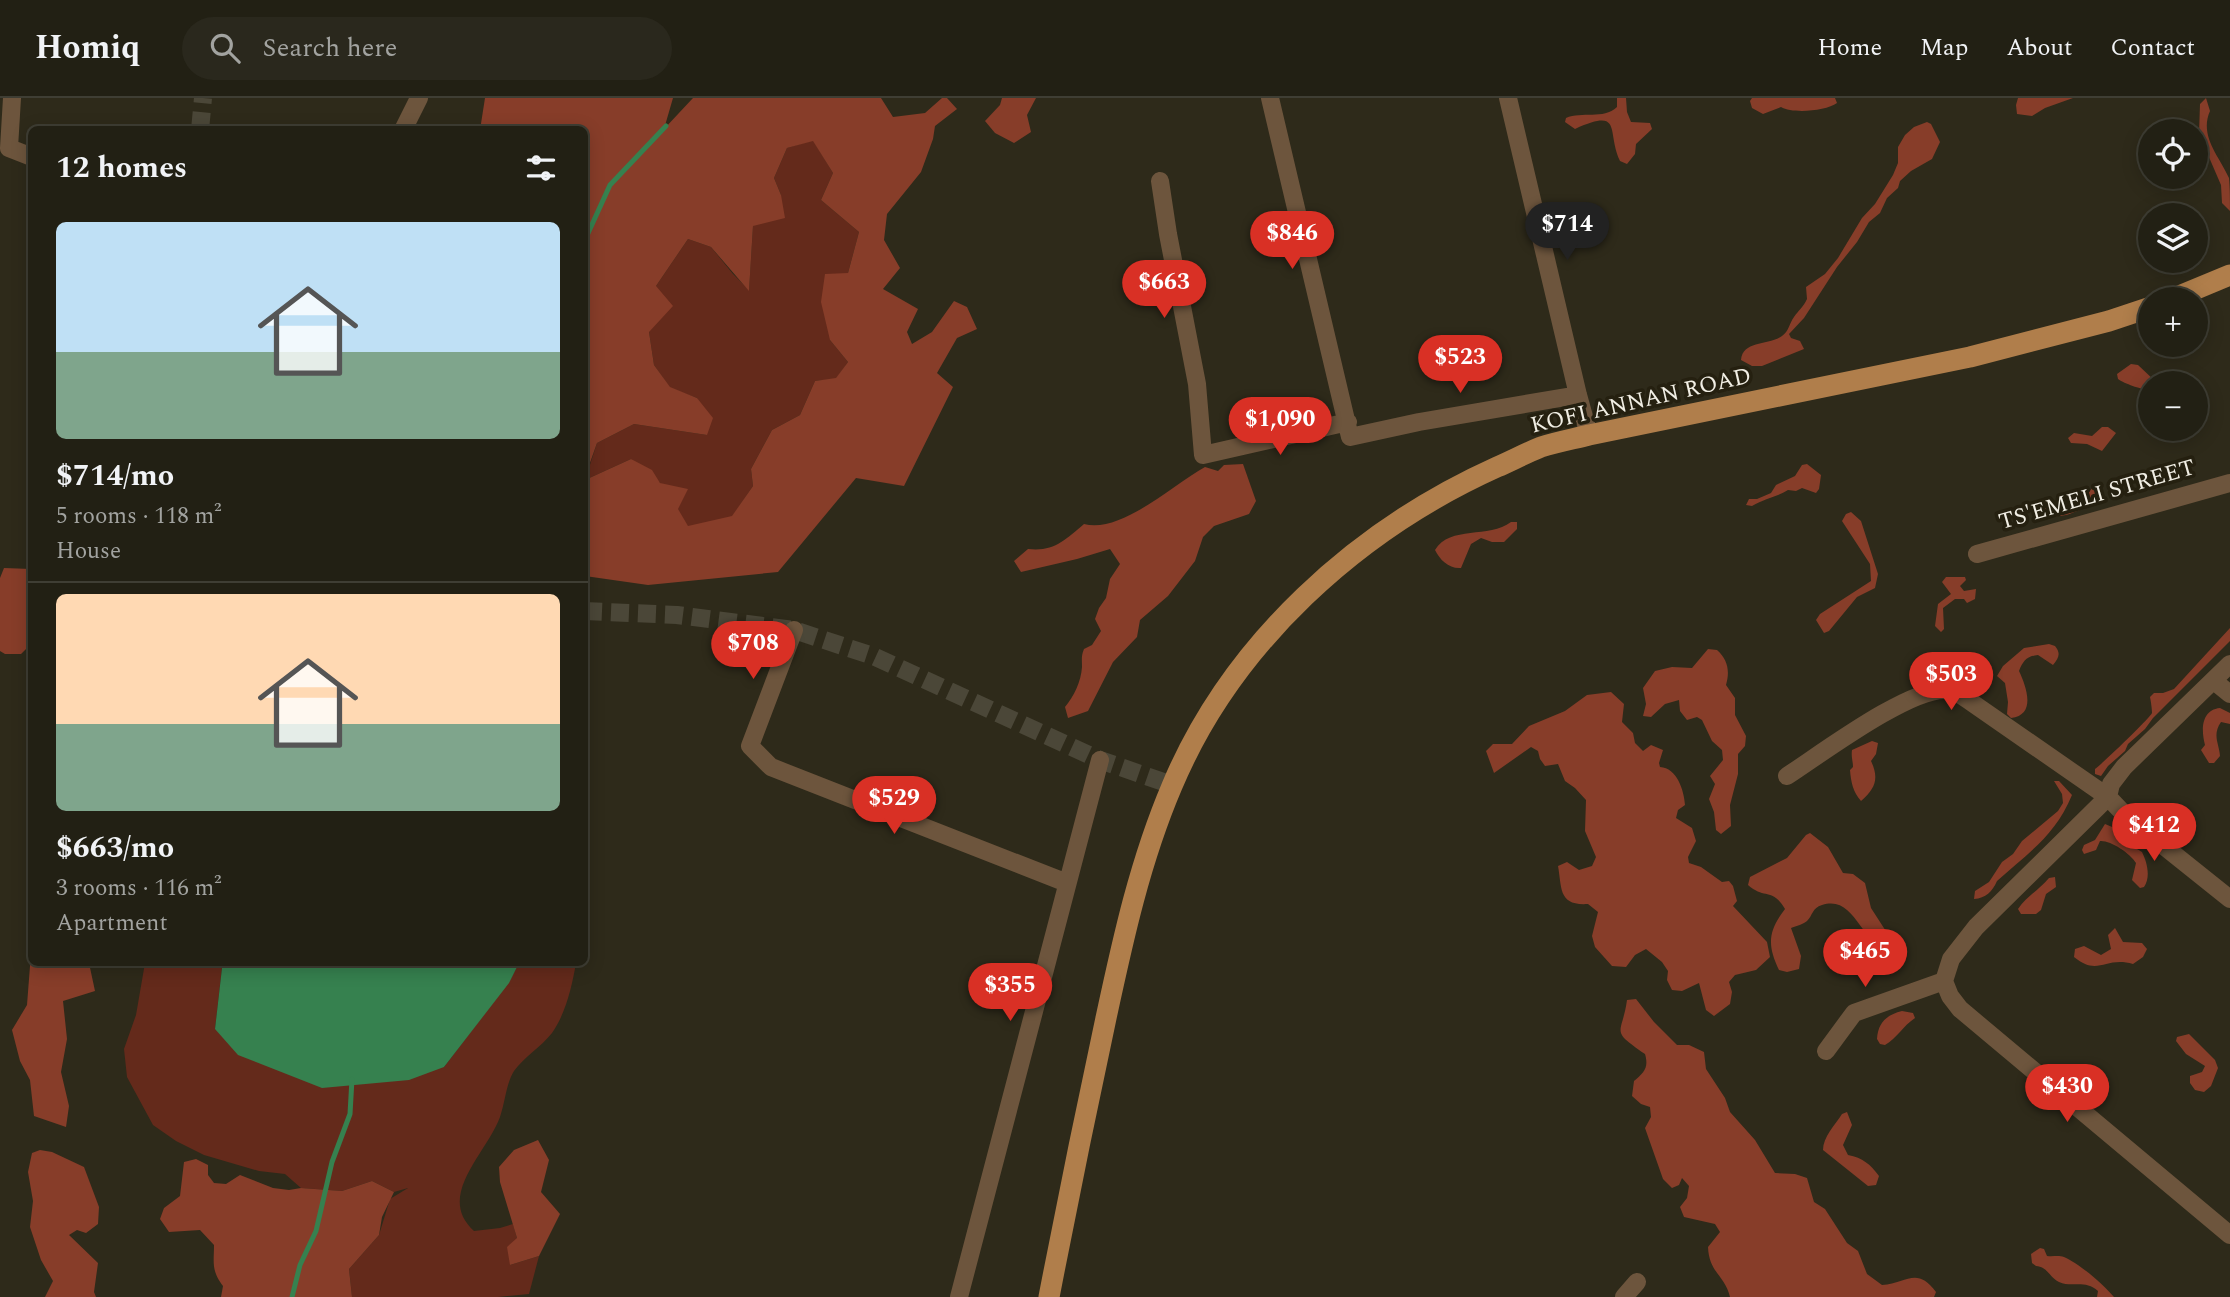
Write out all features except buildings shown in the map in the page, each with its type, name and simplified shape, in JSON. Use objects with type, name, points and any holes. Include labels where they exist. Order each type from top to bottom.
[{"type":"main road","points":[[2201,287],[2230,275]]},
{"type":"main road","name":"KOFI ANNAN ROAD","points":[[1049,1297],[1125,929],[1143,862],[1172,785],[1218,700],[1260,644],[1325,578],[1387,529],[1466,481],[1541,447],[1970,357],[2138,311]]},
{"type":"street","points":[[12,98],[9,148],[28,156]]},
{"type":"street","points":[[405,126],[419,98]]},
{"type":"street","points":[[1270,98],[1350,437],[1419,422],[1578,395]]},
{"type":"street","points":[[1508,98],[1589,435]]},
{"type":"street","points":[[1160,181],[1172,259],[1197,384],[1203,455],[1348,422]]},
{"type":"street","name":"TS'EMELI STREET","points":[[1977,554],[2230,483]]},
{"type":"street","points":[[794,630],[750,746],[771,767],[1067,883]]},
{"type":"street","points":[[2230,664],[2124,767],[2111,784],[2108,797],[1976,927],[1951,959],[1944,981],[1960,1009],[2230,1235]]},
{"type":"street","points":[[2214,681],[2230,694]]},
{"type":"street","points":[[1787,776],[1902,701],[1926,693],[1949,690],[1971,702],[2108,797],[2125,815],[2230,899]]},
{"type":"street","points":[[959,1297],[1100,760]]},
{"type":"street","points":[[1825,1051],[1854,1013],[1944,981]]},
{"type":"street","points":[[1624,1297],[1637,1282]]},
{"type":"shaded area","points":[[485,98],[673,98],[664,129],[693,98],[881,98],[893,117],[925,113],[942,98],[947,98],[957,109],[935,126],[921,172],[887,214],[884,240],[900,268],[883,289],[918,309],[907,332],[912,344],[932,332],[954,301],[967,307],[977,329],[957,338],[937,373],[953,387],[904,486],[856,478],[778,572],[648,585],[588,576],[588,479],[631,459],[652,470],[660,483],[688,489],[678,509],[688,526],[732,516],[753,486],[751,469],[772,430],[800,415],[815,381],[836,378],[848,362],[830,340],[821,302],[825,274],[848,273],[859,232],[821,200],[833,173],[813,141],[787,148],[774,178],[781,195],[785,218],[753,226],[749,291],[711,247],[688,239],[656,286],[673,306],[649,332],[654,365],[670,387],[697,398],[713,418],[707,435],[634,424],[597,443],[588,468],[588,126],[481,126]]},
{"type":"shaded area","points":[[1002,98],[1036,98],[1027,115],[1031,132],[1014,143],[995,133],[985,121],[1000,105]]},
{"type":"shaded area","points":[[1617,98],[1626,98],[1631,122],[1650,123],[1652,129],[1636,144],[1635,154],[1627,164],[1620,161],[1611,126],[1607,122],[1590,123],[1575,129],[1565,122],[1566,118],[1572,116],[1611,111],[1617,107]]},
{"type":"shaded area","points":[[1752,98],[1835,98],[1837,103],[1809,111],[1781,107],[1763,114],[1752,108]]},
{"type":"shaded area","points":[[2018,98],[2073,98],[2032,116],[2017,114]]},
{"type":"shaded area","points":[[2206,98],[2210,111],[2207,119],[2200,119],[2200,104]]},
{"type":"shaded area","points":[[1927,122],[1931,124],[1940,142],[1932,159],[1900,181],[1898,188],[1887,198],[1880,213],[1869,222],[1804,318],[1789,334],[1791,338],[1800,341],[1804,349],[1762,366],[1752,366],[1741,360],[1746,349],[1776,339],[1786,332],[1807,299],[1806,287],[1825,274],[1838,258],[1893,175],[1898,163],[1898,147],[1905,135],[1914,127]]},
{"type":"shaded area","points":[[2208,133],[2229,178],[2230,211],[2222,203],[2221,185],[2208,155]]},
{"type":"shaded area","points":[[813,140],[833,173],[821,200],[859,232],[830,340],[848,362],[836,379],[815,381],[800,415],[772,430],[751,469],[753,486],[732,517],[688,527],[660,483],[631,459],[588,479],[588,471],[597,443],[634,424],[707,435],[697,398],[670,388],[654,365],[649,332],[656,286],[688,239],[711,247],[749,290],[753,226],[781,195],[774,178],[787,148]]},
{"type":"shaded area","points":[[2131,364],[2138,365],[2144,371],[2138,371],[2138,387],[2118,379],[2117,374]]},
{"type":"shaded area","points":[[2102,427],[2108,427],[2116,433],[2102,451],[2087,444],[2071,443],[2068,438],[2074,433],[2092,436]]},
{"type":"shaded area","points":[[1243,464],[1256,501],[1249,514],[1214,526],[1203,537],[1195,561],[1168,596],[1140,620],[1137,637],[1113,662],[1088,711],[1068,718],[1065,707],[1079,683],[1083,651],[1092,645],[1101,631],[1095,619],[1106,598],[1110,579],[1120,564],[1110,549],[1021,572],[1014,561],[1028,549],[1045,549],[1059,544],[1084,524],[1099,525],[1130,515],[1205,467],[1218,471],[1224,465]]},
{"type":"shaded area","points":[[1807,464],[1821,475],[1816,493],[1802,488],[1796,491],[1788,490],[1752,506],[1746,505],[1749,499],[1757,499],[1771,493],[1776,485],[1795,476],[1802,465]]},
{"type":"shaded area","points":[[2095,485],[2101,487],[2102,494],[2102,498],[2096,502],[2066,515],[2037,516],[2036,512],[2048,507],[2059,508],[2083,499]]},
{"type":"shaded area","points":[[1851,512],[1861,521],[1878,574],[1875,588],[1857,597],[1829,631],[1824,633],[1816,620],[1820,614],[1871,581],[1870,564],[1842,521],[1846,514]]},
{"type":"shaded area","points":[[1517,522],[1517,529],[1504,542],[1481,538],[1471,544],[1461,568],[1445,563],[1435,550],[1450,537],[1492,530]]},
{"type":"shaded area","points":[[4,568],[28,569],[28,647],[21,654],[5,654],[0,651],[0,578]]},
{"type":"shaded area","points":[[1946,577],[1965,577],[1966,580],[1960,586],[1964,591],[1976,589],[1975,599],[1967,603],[1964,599],[1955,599],[1943,608],[1944,629],[1941,632],[1935,626],[1938,604],[1951,594],[1942,582]]},
{"type":"shaded area","points":[[2230,628],[2230,641],[2128,744],[2125,751],[2101,776],[2095,774],[2095,769],[2152,713],[2150,697],[2154,693],[2174,689]]},
{"type":"shaded area","points":[[2049,644],[2055,646],[2059,653],[2053,665],[2038,655],[2028,658],[2021,667],[2019,671],[2026,692],[2027,706],[2019,716],[2011,718],[2007,714],[2005,683],[1997,676],[2003,666],[2024,648]]},
{"type":"shaded area","points":[[1708,649],[1717,650],[1726,662],[1726,685],[1735,698],[1735,715],[1746,736],[1745,746],[1738,754],[1738,774],[1730,805],[1731,826],[1721,834],[1716,830],[1709,799],[1715,784],[1710,776],[1723,760],[1722,750],[1712,741],[1702,720],[1697,717],[1687,720],[1680,711],[1679,700],[1665,704],[1651,717],[1643,716],[1646,704],[1643,688],[1655,671],[1672,667],[1692,668]]},
{"type":"shaded area","points":[[1611,692],[1624,704],[1622,722],[1633,733],[1635,743],[1643,751],[1651,745],[1663,750],[1660,767],[1671,771],[1679,781],[1685,805],[1678,810],[1676,818],[1692,828],[1696,841],[1688,857],[1689,863],[1701,867],[1722,882],[1729,881],[1737,901],[1733,906],[1767,942],[1770,957],[1756,970],[1735,975],[1729,982],[1732,992],[1730,1004],[1714,1016],[1706,1010],[1699,983],[1682,991],[1672,990],[1667,980],[1668,971],[1662,962],[1646,949],[1635,955],[1626,967],[1612,966],[1595,947],[1592,936],[1598,912],[1588,904],[1578,904],[1566,899],[1561,888],[1558,866],[1567,862],[1579,870],[1592,866],[1596,857],[1585,831],[1586,800],[1565,781],[1558,764],[1545,766],[1538,751],[1531,747],[1494,773],[1486,751],[1493,744],[1512,744],[1529,726],[1565,711],[1587,695]]},
{"type":"shaded area","points":[[2220,708],[2230,713],[2230,724],[2221,722],[2218,727],[2216,735],[2220,756],[2214,763],[2209,763],[2201,750],[2205,745],[2204,722],[2209,713]]},
{"type":"shaded area","points":[[1872,741],[1878,743],[1876,754],[1871,761],[1875,782],[1861,801],[1851,779],[1852,750]]},
{"type":"shaded area","points":[[2054,781],[2059,781],[2072,795],[2057,822],[2040,843],[1997,881],[1988,894],[1974,899],[1975,891],[1989,882],[2002,862],[2013,854],[2022,841],[2058,811],[2063,803],[2062,794]]},
{"type":"shaded area","points":[[2105,824],[2117,829],[2127,843],[2142,852],[2148,870],[2144,887],[2140,888],[2132,880],[2136,863],[2120,848],[2100,841],[2096,850],[2084,854],[2084,845],[2095,840]]},
{"type":"shaded area","points":[[1810,833],[1828,847],[1843,873],[1853,874],[1865,883],[1871,908],[1891,939],[1889,947],[1879,944],[1843,907],[1822,905],[1814,910],[1806,922],[1791,928],[1801,956],[1799,969],[1787,972],[1779,970],[1771,946],[1772,931],[1785,909],[1776,898],[1748,885],[1750,877],[1787,858]]},
{"type":"shaded area","points":[[2055,877],[2056,887],[2046,894],[2041,910],[2036,914],[2021,914],[2018,909],[2025,900],[2049,878]]},
{"type":"shaded area","points":[[2115,928],[2123,942],[2142,943],[2147,949],[2143,957],[2133,964],[2115,962],[2096,966],[2082,963],[2074,957],[2075,949],[2084,946],[2101,955],[2111,949],[2108,935]]},
{"type":"shaded area","points":[[30,966],[90,966],[95,991],[63,1001],[67,1039],[61,1072],[69,1106],[66,1127],[34,1116],[30,1080],[20,1061],[12,1030],[27,1005]]},
{"type":"shaded area","points":[[144,966],[223,966],[215,1029],[444,1067],[508,983],[517,966],[576,966],[561,1017],[548,1038],[514,1071],[500,1117],[468,1174],[460,1203],[463,1218],[474,1231],[513,1224],[517,1238],[510,1265],[539,1256],[529,1294],[498,1297],[352,1297],[349,1269],[379,1235],[390,1199],[408,1188],[394,1192],[372,1181],[342,1191],[301,1188],[285,1174],[259,1171],[204,1155],[176,1141],[153,1125],[127,1077],[124,1049],[136,1015]]},
{"type":"shaded area","points":[[518,966],[509,983],[444,1067],[409,1080],[322,1088],[238,1055],[215,1029],[222,968]]},
{"type":"shaded area","points":[[1636,999],[1677,1045],[1689,1045],[1704,1052],[1706,1069],[1725,1098],[1730,1112],[1755,1140],[1775,1173],[1807,1178],[1814,1202],[1825,1209],[1847,1243],[1858,1251],[1867,1274],[1882,1285],[1911,1278],[1923,1280],[1936,1292],[1934,1297],[1730,1297],[1709,1256],[1708,1247],[1720,1232],[1715,1224],[1684,1217],[1680,1207],[1687,1198],[1689,1186],[1682,1178],[1679,1185],[1672,1188],[1663,1179],[1645,1128],[1651,1117],[1650,1107],[1641,1104],[1632,1096],[1634,1081],[1645,1069],[1646,1059],[1645,1054],[1622,1035],[1621,1026],[1627,1000]]},
{"type":"shaded area","points":[[1902,1011],[1913,1013],[1915,1018],[1885,1045],[1880,1044],[1877,1039],[1881,1024],[1887,1017]]},
{"type":"shaded area","points":[[2189,1034],[2215,1060],[2218,1068],[2211,1086],[2204,1092],[2195,1090],[2190,1083],[2190,1076],[2202,1072],[2205,1066],[2186,1054],[2176,1041],[2177,1037]]},
{"type":"shaded area","points":[[1847,1112],[1852,1125],[1843,1145],[1848,1155],[1862,1160],[1876,1172],[1879,1176],[1876,1185],[1868,1186],[1823,1150],[1830,1131],[1842,1114]]},
{"type":"shaded area","points":[[538,1140],[549,1160],[541,1192],[560,1214],[539,1256],[510,1265],[507,1247],[517,1238],[500,1182],[499,1167],[514,1150]]},
{"type":"shaded area","points":[[40,1150],[52,1152],[84,1167],[99,1207],[98,1224],[86,1233],[77,1230],[69,1235],[98,1263],[94,1292],[96,1297],[45,1297],[53,1281],[41,1260],[30,1227],[33,1201],[28,1172],[32,1153]]},
{"type":"shaded area","points":[[196,1159],[208,1165],[208,1175],[214,1183],[226,1184],[240,1175],[273,1188],[342,1191],[372,1181],[394,1192],[382,1217],[379,1235],[349,1269],[352,1297],[221,1297],[223,1286],[215,1271],[214,1245],[200,1230],[169,1232],[160,1219],[164,1208],[180,1196],[184,1162]]},
{"type":"shaded area","points":[[2040,1248],[2044,1249],[2047,1256],[2064,1257],[2077,1264],[2114,1297],[2097,1297],[2098,1291],[2093,1287],[2064,1284],[2056,1280],[2043,1268],[2032,1263],[2031,1254]]},
{"type":"waterway","points":[[588,233],[610,185],[666,126]]},
{"type":"waterway","points":[[292,1297],[300,1265],[316,1231],[332,1162],[350,1114],[352,1079]]},
{"type":"tunnel","points":[[200,126],[203,98]]},
{"type":"tunnel","points":[[588,611],[677,615],[794,630],[873,656],[1100,760],[1172,785]]}]
